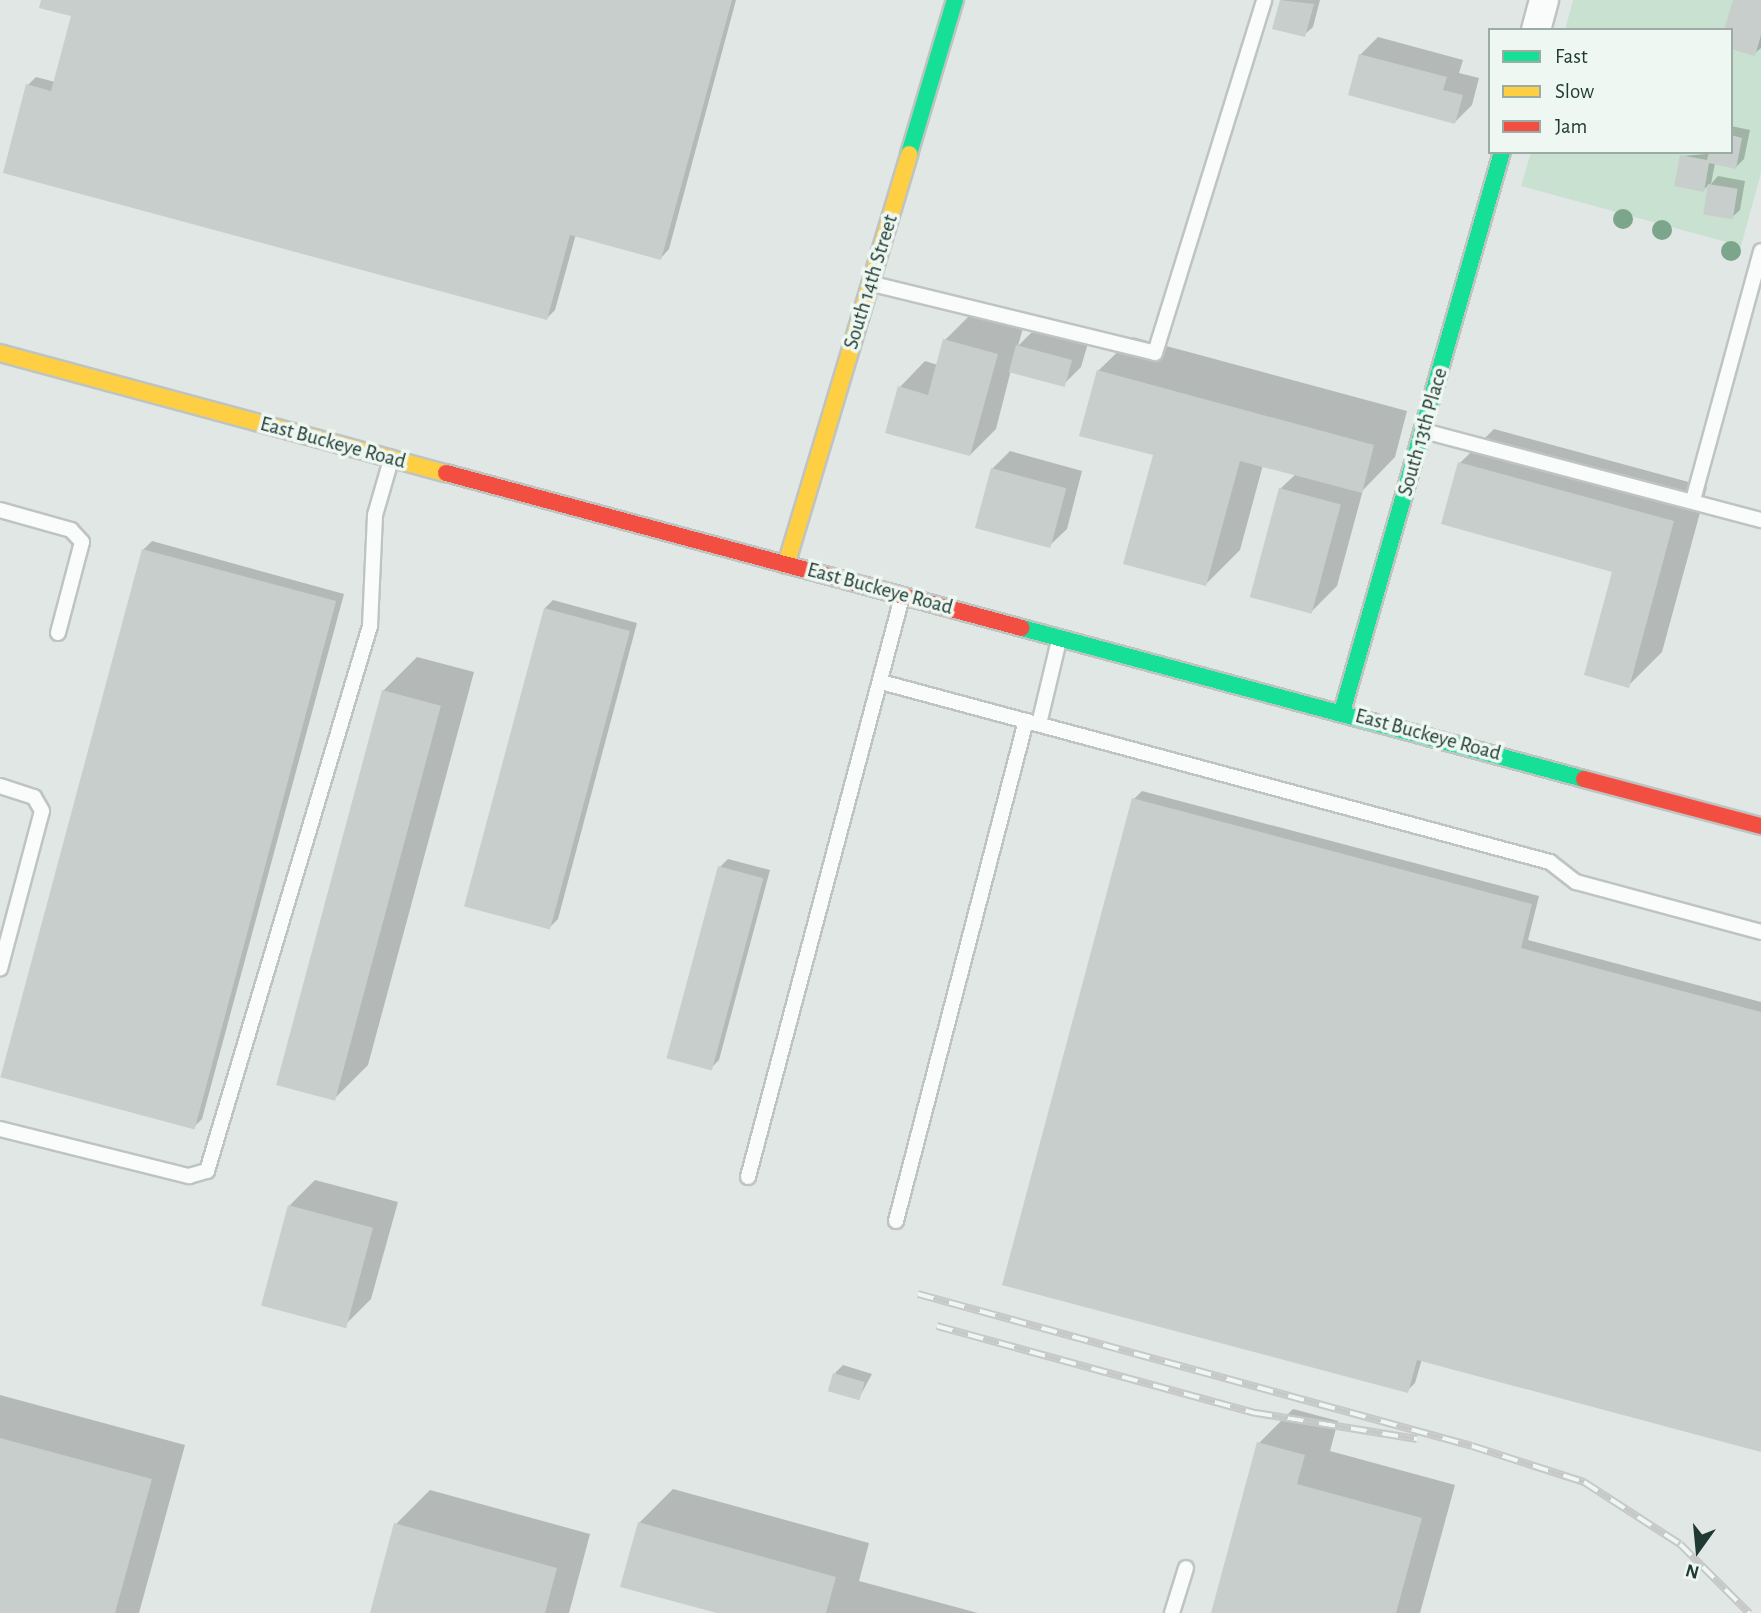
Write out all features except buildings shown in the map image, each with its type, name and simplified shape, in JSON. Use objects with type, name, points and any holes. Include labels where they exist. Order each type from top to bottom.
[{"type":"main road","name":"South 14th Street","points":[[786,565],[955,0]]},
{"type":"main road","name":"South 13th Place","points":[[1342,712],[1501,154]]},
{"type":"main road","name":"East Buckeye Road","points":[[0,353],[1761,825]]},
{"type":"street","points":[[1537,28],[1545,0]]},
{"type":"lane","points":[[871,284],[1155,353],[1264,0]]},
{"type":"lane","points":[[1693,500],[1761,251]]},
{"type":"lane","points":[[1424,431],[1761,520]]},
{"type":"lane","points":[[0,1129],[189,1175],[206,1171],[370,626],[376,515],[391,459]]},
{"type":"lane","points":[[0,510],[71,530],[82,542],[58,634]]},
{"type":"lane","points":[[748,1177],[903,595]]},
{"type":"lane","points":[[896,1221],[1033,722],[1060,637]]},
{"type":"lane","points":[[881,682],[1550,862],[1576,882],[1761,932]]},
{"type":"lane","points":[[0,786],[34,797],[42,811],[0,969]]},
{"type":"lane","points":[[1172,1613],[1186,1568]]},
{"type":"green space","points":[[1573,0],[1761,0],[1761,173],[1741,246],[1521,186],[1530,154],[1733,154],[1733,28],[1566,28]]},
{"type":"railway","points":[[918,1294],[1472,1446],[1584,1482],[1680,1544],[1749,1613]]},
{"type":"railway","points":[[937,1326],[1256,1413],[1417,1439]]},
{"type":"traffic: fast","points":[[909,154],[955,0]]},
{"type":"traffic: fast","points":[[1342,712],[1501,154]]},
{"type":"traffic: fast","points":[[1022,628],[1584,779]]},
{"type":"traffic: slow","points":[[786,565],[909,154]]},
{"type":"traffic: slow","points":[[0,353],[446,473]]},
{"type":"traffic: jam","points":[[446,473],[1022,628]]},
{"type":"traffic: jam","points":[[1584,779],[1761,826]]}]
